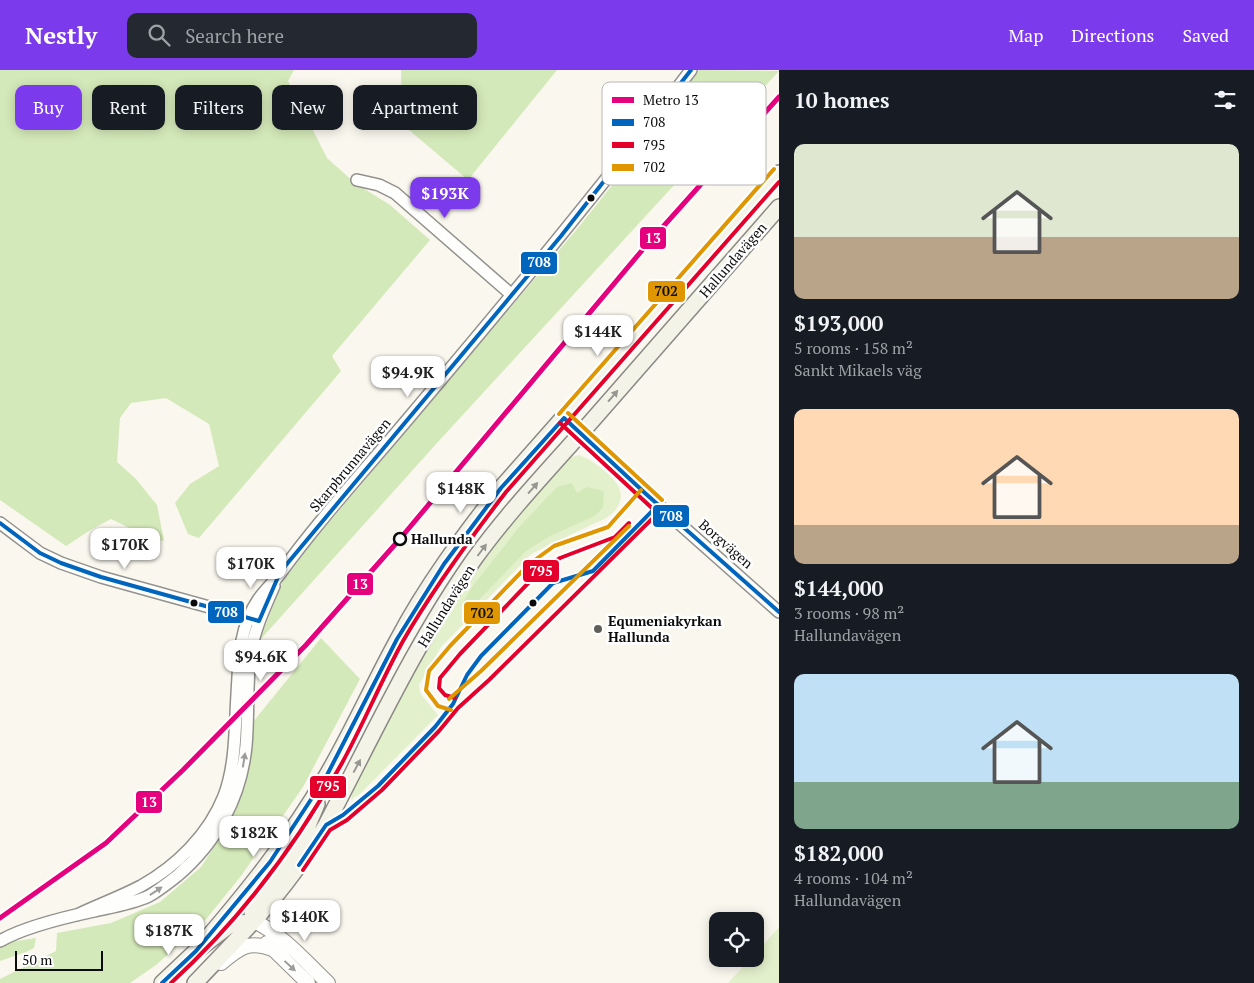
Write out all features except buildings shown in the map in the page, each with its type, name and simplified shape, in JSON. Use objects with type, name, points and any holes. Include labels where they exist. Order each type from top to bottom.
[{"type":"main road","name":"Hallundavägen","points":[[196,951],[270,862],[327,775],[397,639],[444,564],[471,526],[502,488],[779,173]]},
{"type":"main road","name":"Hallundavägen","points":[[196,983],[254,921],[294,873],[326,825],[422,644],[451,594],[501,525],[779,208]]},
{"type":"main road","name":"Hallundavägen","points":[[254,921],[252,912],[254,905],[304,835],[327,775]]},
{"type":"main road","name":"Hallundavägen","points":[[162,983],[196,951],[230,924],[254,921]]},
{"type":"street","name":"Skarpbrunnavägen","points":[[682,82],[691,70]]},
{"type":"street","points":[[357,180],[379,185],[395,193],[512,295]]},
{"type":"street","name":"Skarpbrunnavägen","points":[[0,941],[77,915],[140,886],[160,874],[180,858],[197,839],[213,818],[224,794],[230,768],[240,648],[254,619],[258,600],[278,577],[302,544],[512,295],[602,184]]},
{"type":"street","name":"Borgvägen","points":[[564,418],[779,612]]},
{"type":"street","points":[[0,524],[40,553],[60,563],[101,577],[254,619]]},
{"type":"street","points":[[278,936],[272,924],[271,912],[274,902],[294,873]]},
{"type":"street","points":[[254,921],[278,936],[328,983]]},
{"type":"street","points":[[254,921],[257,929],[272,949],[308,983]]},
{"type":"street","points":[[196,983],[240,948],[250,944],[260,944],[272,949]]},
{"type":"green space","points":[[0,70],[294,70],[288,81],[290,85],[272,85],[272,130],[313,130],[327,158],[355,183],[390,205],[430,240],[332,356],[341,371],[199,538],[188,534],[175,503],[190,484],[219,466],[209,424],[166,398],[131,403],[120,418],[117,462],[136,479],[157,505],[164,541],[154,540],[111,519],[66,546],[0,500]]},
{"type":"green space","points":[[401,70],[557,70],[468,180],[409,130],[477,130],[477,85],[401,85]]},
{"type":"green space","points":[[699,70],[779,71],[766,85],[766,82],[690,82]]},
{"type":"green space","points":[[612,185],[674,185],[437,443],[260,640],[282,583],[310,545]]},
{"type":"green space","points":[[579,455],[590,460],[615,481],[621,499],[616,510],[606,518],[531,554],[441,647],[419,685],[420,693],[438,715],[361,793],[351,800],[352,792],[422,658],[455,602],[498,542],[560,465],[568,458]]},
{"type":"green space","points":[[572,483],[577,493],[587,487],[604,491],[603,508],[593,517],[550,536],[526,551],[475,604],[461,606],[472,587],[520,526],[557,487]]},
{"type":"green space","points":[[321,638],[360,679],[303,787],[241,876],[203,923],[156,965],[130,983],[0,983],[0,979],[56,951],[57,933],[111,923],[160,902],[201,867],[221,836],[241,794],[249,764],[253,722]]},
{"type":"green space","points":[[779,927],[779,983],[728,983],[743,967],[764,967],[764,944]]},
{"type":"green space","points":[[36,938],[34,948],[0,961],[0,946],[4,943]]},
{"type":"metro line","name":"13","points":[[766,112],[779,97]]},
{"type":"metro line","name":"13","points":[[0,918],[106,843],[183,770],[306,645],[399,540],[644,248],[700,185]]},
{"type":"transit line","name":"708","points":[[682,82],[691,70]]},
{"type":"transit line","name":"702","points":[[766,178],[774,169]]},
{"type":"transit line","name":"795","points":[[171,983],[244,907],[266,880],[306,823],[358,733],[403,641],[452,565],[492,510],[779,182]]},
{"type":"transit line","name":"708","points":[[0,523],[40,553],[61,563],[101,577],[259,621],[278,577],[286,565],[561,236],[602,184]]},
{"type":"transit line","name":"702","points":[[559,414],[760,185]]},
{"type":"transit line","name":"702","points":[[568,413],[662,500]]},
{"type":"transit line","name":"708","points":[[564,418],[779,612]]},
{"type":"transit line","name":"708","points":[[162,983],[196,951],[270,862],[327,775],[397,639],[444,564],[501,488],[564,418]]},
{"type":"transit line","name":"795","points":[[560,423],[654,510]]},
{"type":"transit line","name":"702","points":[[451,710],[438,706],[426,690],[429,671],[450,646],[528,565],[554,546],[608,527],[641,490]]},
{"type":"transit line","name":"708","points":[[299,865],[326,825],[343,815],[378,786],[435,727],[453,704],[467,675],[481,656],[553,583],[593,571],[658,505]]},
{"type":"transit line","name":"795","points":[[303,870],[330,830],[347,820],[382,790],[439,731],[458,708],[489,680],[662,509]]},
{"type":"transit line","name":"795","points":[[455,698],[445,695],[439,688],[440,678],[460,654],[536,575],[560,558],[615,537],[629,523]]},
{"type":"transit line","name":"702","points":[[449,699],[481,671],[629,526]]},
{"type":"place","name":"Hallunda","points":[[400,539]]},
{"type":"place","name":"Equmeniakyrkan Hallunda","points":[[598,629]]}]
